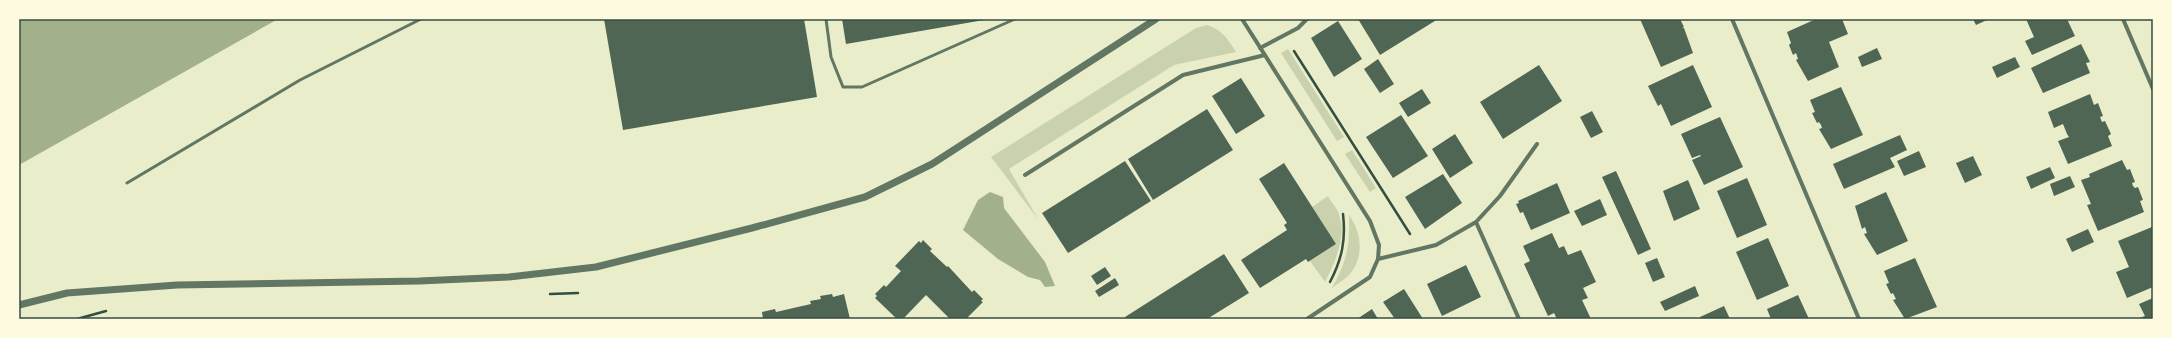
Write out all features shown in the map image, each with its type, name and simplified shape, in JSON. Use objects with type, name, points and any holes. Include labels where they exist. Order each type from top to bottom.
[{"type":"street","points":[[19,305],[67,293],[177,285],[420,281],[508,277],[596,267],[752,228],[865,198],[932,164],[1156,19]]},
{"type":"street","points":[[1242,19],[1370,221],[1379,245],[1378,259],[1370,277],[1307,319]]},
{"type":"street","points":[[1260,48],[1284,36],[1307,19]]},
{"type":"street","points":[[1732,19],[1859,319]]},
{"type":"street","points":[[2123,19],[2153,89]]},
{"type":"street","points":[[1025,175],[1183,75],[1265,56]]},
{"type":"street","points":[[1378,259],[1436,245],[1476,222],[1505,190],[1537,144]]},
{"type":"street","points":[[1476,222],[1519,319]]},
{"type":"lane","points":[[127,183],[300,80],[421,19]]},
{"type":"lane","points":[[826,19],[831,57],[843,87],[862,87],[1015,19]]},
{"type":"path","points":[[1284,36],[1411,237],[1411,252]]},
{"type":"path","points":[[1325,307],[1328,286],[1338,267],[1344,246],[1345,238],[1343,211]]},
{"type":"shaded area","points":[[278,19],[19,165],[19,20]]},
{"type":"shaded area","points":[[1207,25],[1217,30],[1224,36],[1236,52],[1174,65],[1009,169],[1038,219],[991,157],[1196,28]]},
{"type":"shaded area","points":[[1288,49],[1344,137],[1337,141],[1281,53]]},
{"type":"shaded area","points":[[1352,150],[1376,188],[1370,192],[1345,154]]},
{"type":"shaded area","points":[[990,192],[1003,197],[1004,208],[1045,262],[1055,286],[1045,287],[1040,280],[1028,277],[998,259],[963,230],[978,200]]},
{"type":"shaded area","points":[[1328,196],[1338,212],[1342,230],[1339,248],[1333,266],[1325,282],[1310,261],[1336,244],[1312,207]]},
{"type":"shaded area","points":[[1349,215],[1359,236],[1360,244],[1358,259],[1350,274],[1332,288],[1341,269],[1346,253],[1349,235]]},
{"type":"building","points":[[604,19],[804,19],[817,97],[623,130]]},
{"type":"building","points":[[842,19],[983,19],[984,20],[846,44]]},
{"type":"building","points":[[1358,19],[1438,19],[1380,55]]},
{"type":"building","points":[[1640,19],[1680,19],[1693,53],[1661,67]]},
{"type":"building","points":[[1816,19],[1842,19],[1848,34],[1829,42],[1839,67],[1808,81],[1796,60],[1798,59],[1796,53],[1793,55],[1789,45],[1791,43],[1787,32]]},
{"type":"building","points":[[1973,19],[1989,19],[1976,25]]},
{"type":"building","points":[[2026,19],[2067,19],[2075,36],[2032,55],[2025,41],[2034,37]]},
{"type":"building","points":[[1338,21],[1362,59],[1334,77],[1311,38]]},
{"type":"building","points":[[2081,44],[2090,62],[2086,63],[2090,73],[2043,93],[2031,68]]},
{"type":"building","points":[[1877,48],[1882,59],[1862,67],[1858,57]]},
{"type":"building","points":[[2015,57],[2020,67],[1997,78],[1992,67]]},
{"type":"building","points":[[1378,59],[1394,84],[1380,93],[1364,69]]},
{"type":"building","points":[[1539,65],[1562,101],[1503,139],[1480,102]]},
{"type":"building","points":[[1693,65],[1712,107],[1671,126],[1661,104],[1658,106],[1648,86]]},
{"type":"building","points":[[1241,78],[1265,116],[1236,134],[1212,96]]},
{"type":"building","points":[[1841,87],[1863,135],[1831,149],[1819,129],[1822,128],[1821,125],[1819,122],[1817,123],[1812,113],[1815,112],[1810,100]]},
{"type":"building","points":[[1422,89],[1431,103],[1408,117],[1399,103]]},
{"type":"building","points":[[2090,94],[2094,105],[2098,103],[2103,116],[2100,117],[2102,122],[2105,121],[2111,134],[2108,136],[2112,146],[2068,164],[2058,141],[2069,137],[2063,124],[2054,128],[2048,112]]},
{"type":"building","points":[[1207,109],[1233,150],[1153,200],[1128,159]]},
{"type":"building","points":[[1592,111],[1603,132],[1591,138],[1580,117]]},
{"type":"building","points":[[1401,115],[1428,156],[1393,178],[1366,137]]},
{"type":"building","points":[[1720,117],[1743,167],[1704,185],[1692,160],[1701,156],[1692,158],[1681,134]]},
{"type":"building","points":[[1455,134],[1473,163],[1450,178],[1432,149]]},
{"type":"building","points":[[1900,135],[1907,150],[1890,158],[1895,167],[1844,189],[1833,164]]},
{"type":"building","points":[[1919,151],[1926,167],[1904,176],[1897,161]]},
{"type":"building","points":[[1973,156],[1982,175],[1965,183],[1956,163]]},
{"type":"building","points":[[2122,160],[2127,170],[2130,169],[2135,182],[2132,183],[2133,186],[2135,188],[2138,187],[2143,200],[2140,201],[2144,212],[2098,231],[2087,205],[2091,204],[2081,180],[2090,177],[2089,174]]},
{"type":"building","points":[[1125,161],[1151,201],[1068,253],[1042,213]]},
{"type":"building","points":[[1284,163],[1336,244],[1308,262],[1306,259],[1260,288],[1241,260],[1287,230],[1284,225],[1287,223],[1259,179]]},
{"type":"building","points":[[2050,167],[2055,178],[2031,189],[2026,177]]},
{"type":"building","points":[[1616,171],[1651,249],[1638,255],[1602,177]]},
{"type":"building","points":[[1443,174],[1462,203],[1425,229],[1405,197]]},
{"type":"building","points":[[2070,176],[2075,187],[2054,196],[2050,184]]},
{"type":"building","points":[[1747,178],[1767,225],[1737,238],[1717,191]]},
{"type":"building","points":[[1688,180],[1700,209],[1674,221],[1663,191]]},
{"type":"building","points":[[1557,183],[1570,213],[1531,230],[1523,212],[1520,213],[1516,204],[1519,203],[1518,201]]},
{"type":"building","points":[[1886,192],[1908,241],[1877,255],[1864,234],[1867,233],[1865,227],[1862,229],[1855,206]]},
{"type":"building","points":[[1600,199],[1607,215],[1582,226],[1574,211]]},
{"type":"building","points":[[2152,227],[2153,287],[2127,298],[2116,272],[2129,267],[2118,241]]},
{"type":"building","points":[[2088,229],[2094,242],[2072,252],[2066,239]]},
{"type":"building","points":[[1552,233],[1559,248],[1564,246],[1568,255],[1581,250],[1596,282],[1583,288],[1588,298],[1582,300],[1591,319],[1557,319],[1554,313],[1548,316],[1524,264],[1530,261],[1523,246]]},
{"type":"building","points":[[1768,238],[1789,286],[1757,300],[1736,252]]},
{"type":"building","points":[[923,240],[932,249],[930,251],[947,267],[948,266],[972,292],[974,290],[983,299],[981,301],[983,302],[966,319],[950,319],[926,295],[903,319],[897,319],[875,298],[877,296],[875,294],[884,285],[886,287],[901,271],[895,266],[919,241],[921,243]]},
{"type":"building","points":[[1224,254],[1249,293],[1207,319],[1127,319],[1125,317]]},
{"type":"building","points":[[1657,258],[1665,277],[1653,282],[1645,263]]},
{"type":"building","points":[[1915,258],[1937,307],[1905,319],[1893,300],[1896,299],[1893,293],[1891,294],[1886,284],[1889,283],[1884,271]]},
{"type":"building","points":[[1466,265],[1481,297],[1442,316],[1427,284]]},
{"type":"building","points":[[1105,267],[1111,276],[1097,285],[1091,276]]},
{"type":"building","points":[[1115,278],[1119,285],[1099,297],[1095,291]]},
{"type":"building","points":[[1695,286],[1699,296],[1665,311],[1660,302]]},
{"type":"building","points":[[1404,289],[1423,319],[1395,319],[1383,302]]},
{"type":"building","points":[[832,294],[833,297],[844,294],[850,319],[763,319],[762,312],[775,309],[776,312],[811,304],[810,301],[821,299],[820,296]]},
{"type":"building","points":[[1798,295],[1809,319],[1771,319],[1767,309]]},
{"type":"building","points":[[2153,298],[2153,319],[2137,319],[2145,316],[2139,304]]},
{"type":"building","points":[[1724,306],[1730,319],[1701,319],[1700,317]]},
{"type":"building","points":[[1372,309],[1378,319],[1357,319]]}]
